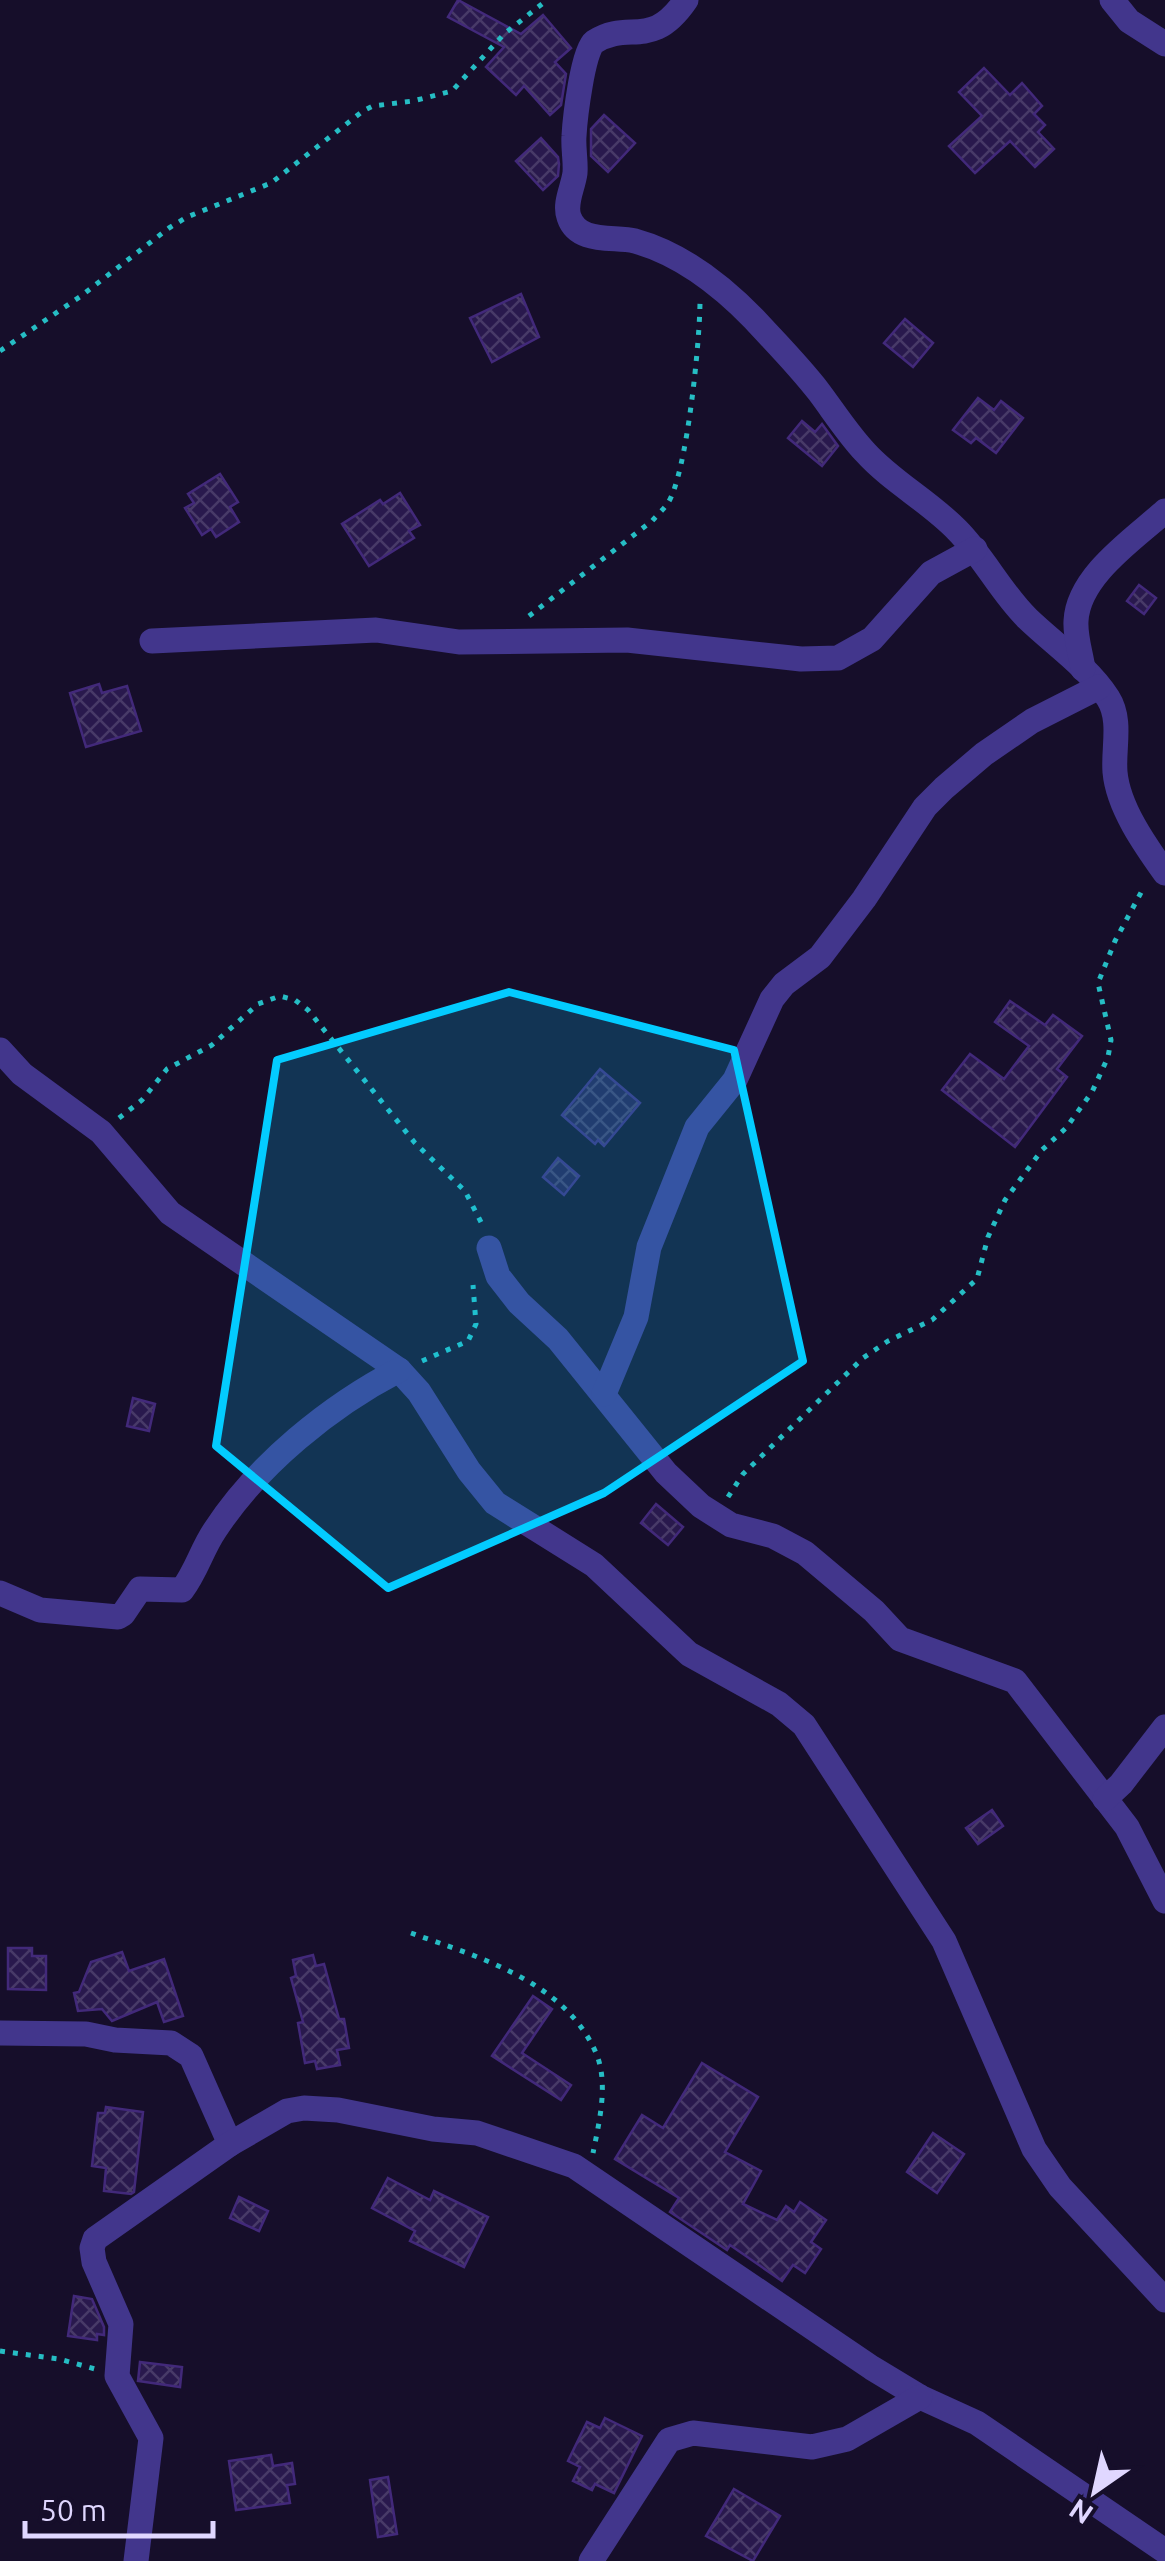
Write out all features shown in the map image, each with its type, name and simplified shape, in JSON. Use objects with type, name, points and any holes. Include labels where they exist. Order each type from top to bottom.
[{"type":"street","points":[[686,0],[675,16],[652,31],[609,37],[589,46],[582,66],[574,136],[575,171],[567,208],[570,222],[590,236],[624,238],[656,247],[696,269],[736,301],[775,341],[863,450],[975,549],[1019,610],[1110,701],[1116,717],[1115,775],[1122,800],[1162,868]]},
{"type":"street","points":[[1112,0],[1128,22],[1165,44]]},
{"type":"street","points":[[1091,678],[1076,618],[1082,598],[1118,554],[1165,512]]},
{"type":"street","points":[[152,641],[376,630],[459,642],[626,640],[800,659],[838,658],[872,639],[931,573],[975,549]]},
{"type":"street","points":[[604,1394],[636,1317],[649,1247],[697,1127],[735,1080],[772,999],[784,984],[820,957],[925,807],[984,754],[1091,678]]},
{"type":"street","points":[[0,1050],[22,1074],[101,1132],[170,1213],[399,1370],[419,1392],[468,1471],[495,1504],[594,1565],[689,1654],[778,1704],[804,1725],[944,1941],[1034,2150],[1060,2187],[1165,2300]]},
{"type":"street","points":[[489,1248],[498,1276],[519,1302],[558,1339],[666,1473],[716,1516],[805,1552],[874,1611],[900,1639],[1015,1681],[1127,1827],[1165,1900]]},
{"type":"street","points":[[0,1592],[40,1610],[118,1617],[140,1589],[182,1590],[212,1533],[253,1484],[352,1394],[399,1370]]},
{"type":"street","points":[[1105,1799],[1165,1728]]},
{"type":"street","points":[[0,2033],[86,2034],[171,2043],[184,2048],[230,2144]]},
{"type":"street","points":[[136,2561],[151,2438],[118,2376],[121,2324],[94,2262],[94,2239],[230,2144],[287,2111],[320,2108],[477,2133],[542,2153],[588,2176],[872,2368],[920,2397],[977,2423],[1165,2551]]},
{"type":"street","points":[[591,2561],[670,2440],[680,2434],[693,2432],[812,2447],[847,2439],[920,2397]]},
{"type":"path","points":[[0,351],[81,296],[168,228],[271,183],[362,111],[452,91],[504,34],[547,0]]},
{"type":"path","points":[[492,642],[652,520],[668,502],[678,476],[698,348],[700,294],[696,269]]},
{"type":"path","points":[[716,1516],[743,1474],[843,1376],[888,1342],[932,1320],[977,1278],[988,1237],[1005,1200],[1092,1092],[1108,1057],[1112,1040],[1098,983],[1115,940],[1162,868]]},
{"type":"path","points":[[101,1132],[142,1100],[167,1069],[212,1045],[258,1004],[280,996],[295,1000],[415,1142],[465,1190],[481,1219],[489,1248],[473,1286],[476,1324],[468,1341],[399,1370]]},
{"type":"path","points":[[410,1932],[516,1975],[552,1997],[579,2025],[597,2055],[602,2085],[600,2119],[588,2176]]},
{"type":"path","points":[[0,2351],[60,2359],[118,2376]]},
{"type":"highlighted area","points":[[509,992],[734,1050],[803,1361],[604,1493],[388,1588],[216,1446],[277,1060]]},
{"type":"building","points":[[458,0],[521,34],[543,15],[571,48],[555,62],[566,74],[561,105],[550,115],[524,86],[516,95],[486,67],[504,47],[448,17]]},
{"type":"building","points":[[984,68],[1010,95],[1022,83],[1042,106],[1034,114],[1045,125],[1038,132],[1054,149],[1035,167],[1010,141],[975,173],[949,146],[982,116],[959,92]]},
{"type":"building","points":[[604,115],[635,143],[608,172],[591,156],[591,129]]},
{"type":"building","points":[[541,138],[558,157],[559,164],[558,176],[543,190],[516,161]]},
{"type":"building","points":[[521,294],[539,337],[492,362],[470,318]]},
{"type":"building","points":[[905,319],[933,343],[913,367],[884,343]]},
{"type":"building","points":[[978,398],[994,410],[1001,401],[1023,418],[996,453],[976,438],[971,443],[953,430]]},
{"type":"building","points":[[802,421],[815,432],[822,424],[838,446],[822,466],[788,438]]},
{"type":"building","points":[[220,474],[238,502],[230,507],[239,522],[216,537],[211,529],[202,535],[185,508],[194,503],[188,494]]},
{"type":"building","points":[[400,493],[420,525],[409,531],[414,538],[369,566],[342,524],[380,500],[383,504]]},
{"type":"building","points":[[1139,585],[1156,598],[1144,614],[1127,601]]},
{"type":"building","points":[[99,684],[102,693],[127,686],[141,731],[86,747],[70,693]]},
{"type":"building","points":[[1010,1001],[1045,1025],[1053,1015],[1082,1036],[1057,1069],[1067,1077],[1015,1147],[942,1090],[970,1054],[1004,1079],[1029,1046],[995,1022]]},
{"type":"building","points":[[600,1069],[640,1103],[604,1146],[598,1140],[595,1144],[562,1115]]},
{"type":"building","points":[[558,1158],[579,1176],[564,1195],[543,1177]]},
{"type":"building","points":[[133,1398],[155,1404],[149,1431],[127,1426]]},
{"type":"building","points":[[656,1504],[683,1527],[668,1545],[641,1523]]},
{"type":"building","points":[[992,1810],[1003,1826],[978,1844],[966,1828]]},
{"type":"building","points":[[8,1948],[32,1948],[32,1956],[46,1956],[46,1990],[8,1989]]},
{"type":"building","points":[[122,1952],[129,1971],[164,1959],[183,2016],[164,2022],[157,2002],[112,2021],[102,2009],[78,2011],[74,1993],[79,1992],[91,1962]]},
{"type":"building","points":[[313,1955],[316,1966],[324,1964],[339,2019],[344,2019],[349,2048],[337,2050],[340,2065],[317,2069],[315,2061],[305,2063],[298,2023],[303,2022],[291,1978],[296,1976],[293,1960]]},
{"type":"building","points":[[533,1996],[552,2009],[522,2053],[571,2085],[561,2100],[492,2056]]},
{"type":"building","points":[[702,2063],[758,2097],[725,2152],[761,2171],[743,2204],[777,2220],[786,2206],[794,2212],[800,2202],[826,2220],[811,2242],[821,2249],[805,2273],[793,2265],[782,2281],[730,2245],[727,2250],[670,2212],[679,2198],[615,2159],[642,2115],[663,2128]]},
{"type":"building","points":[[106,2107],[143,2112],[131,2194],[104,2191],[106,2168],[92,2166],[98,2113],[105,2113]]},
{"type":"building","points":[[933,2133],[964,2154],[937,2193],[907,2172]]},
{"type":"building","points":[[388,2178],[430,2200],[434,2191],[488,2217],[464,2267],[410,2241],[415,2231],[372,2208]]},
{"type":"building","points":[[239,2197],[268,2211],[259,2231],[230,2218]]},
{"type":"building","points":[[74,2296],[92,2299],[104,2327],[104,2335],[97,2334],[97,2340],[68,2336]]},
{"type":"building","points":[[140,2362],[182,2367],[180,2387],[138,2381]]},
{"type":"building","points":[[605,2418],[642,2436],[614,2493],[595,2484],[592,2490],[573,2481],[580,2467],[568,2461],[587,2422],[600,2428]]},
{"type":"building","points":[[271,2455],[273,2466],[292,2463],[295,2484],[287,2485],[290,2503],[236,2510],[229,2461]]},
{"type":"building","points":[[388,2477],[397,2534],[378,2537],[370,2480]]},
{"type":"building","points":[[734,2489],[780,2516],[753,2561],[706,2536]]}]
